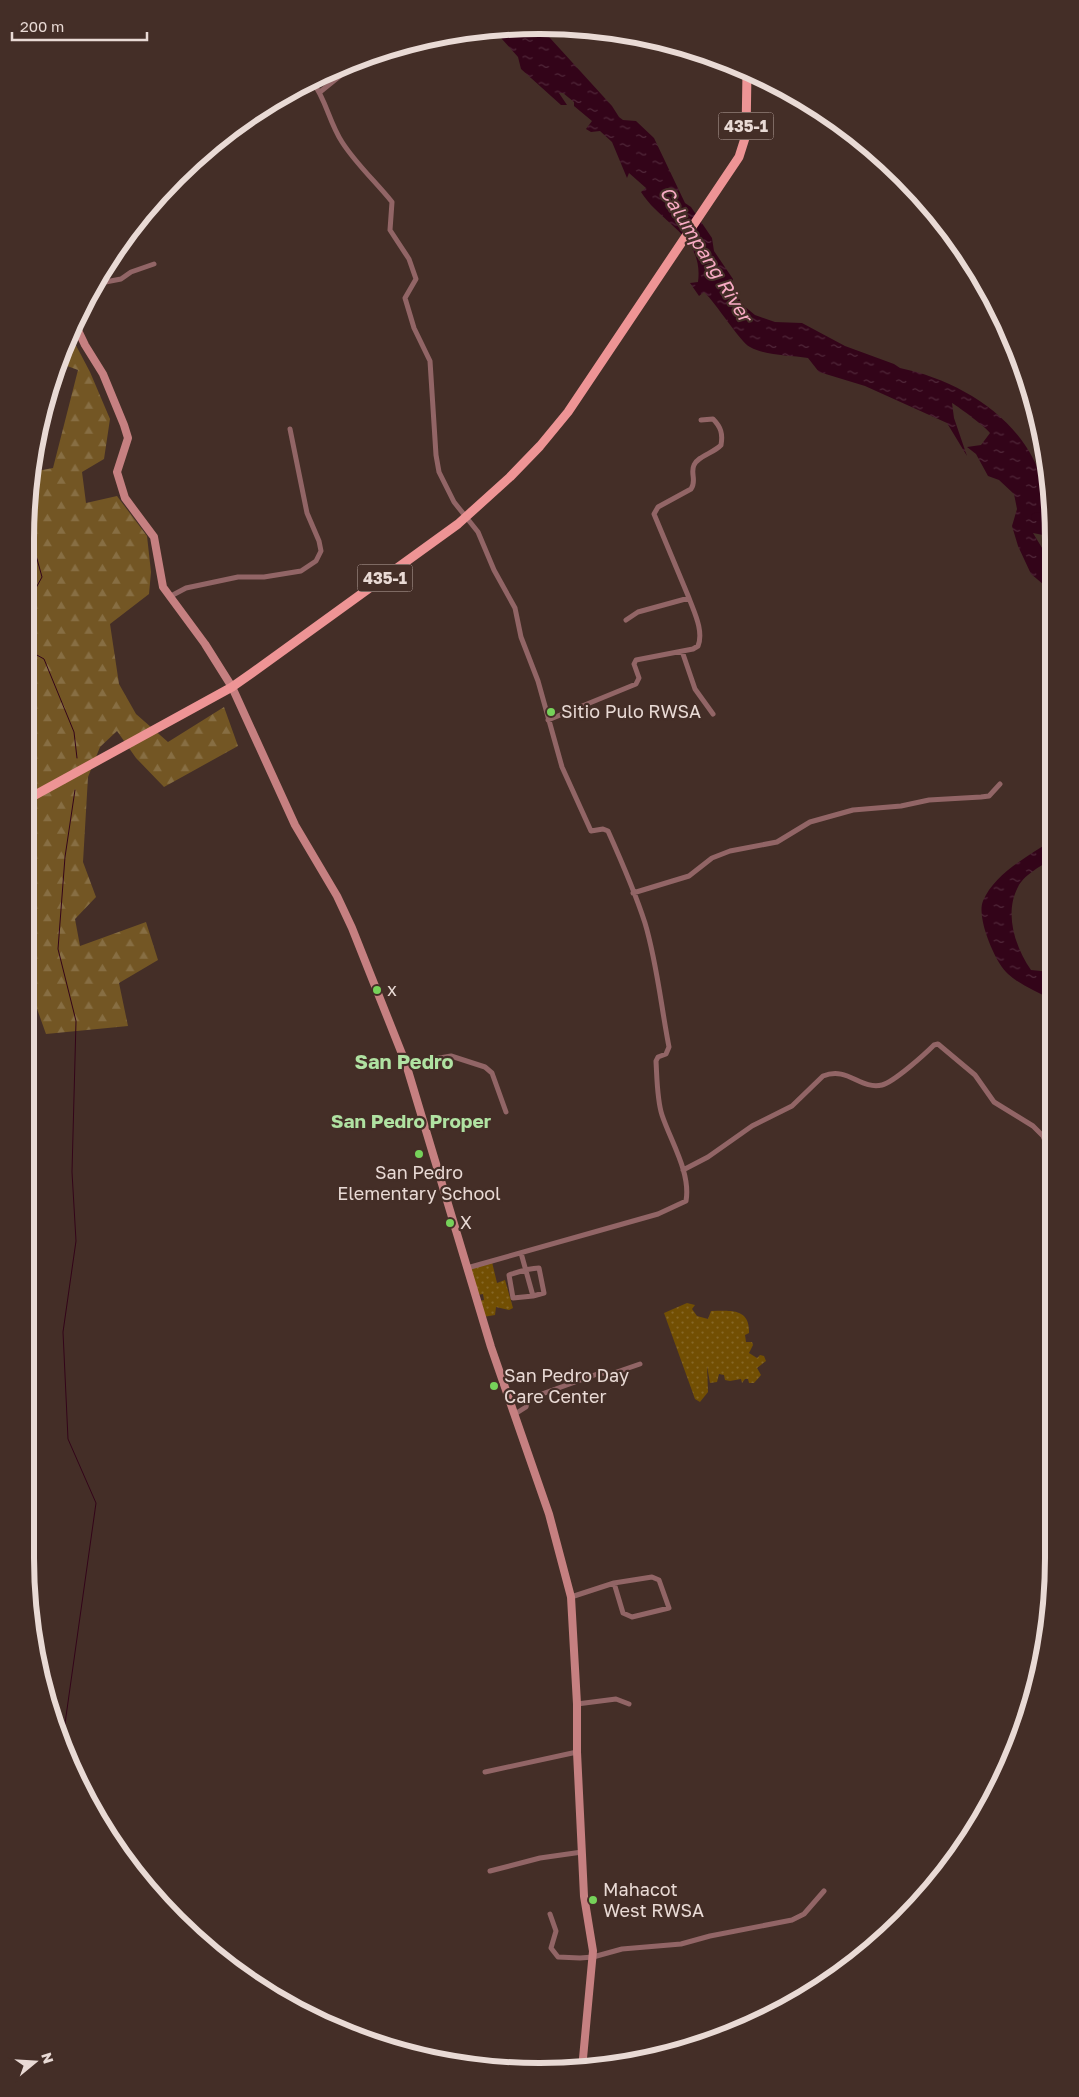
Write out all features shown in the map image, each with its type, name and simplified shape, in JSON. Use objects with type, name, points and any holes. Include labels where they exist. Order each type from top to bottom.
[{"type":"main road","name":"435-1","points":[[34,796],[232,687],[466,518],[510,477],[568,412],[744,148],[747,78]]},
{"type":"street","points":[[320,92],[341,75]]},
{"type":"street","points":[[316,86],[320,92],[330,121],[343,143],[392,202],[390,230],[409,259],[416,279],[404,298],[414,328],[430,361],[436,455],[439,472],[454,502],[478,532],[494,570],[515,608],[521,637],[538,680],[562,767],[590,829],[593,832],[602,829],[608,831],[645,923],[669,1047],[666,1054],[658,1057],[656,1061],[660,1105],[683,1170],[688,1192],[686,1201],[681,1206],[467,1268]]},
{"type":"street","points":[[105,282],[121,279],[131,272],[154,264]]},
{"type":"street","points":[[79,332],[103,374],[124,425],[128,438],[117,477],[125,498],[154,537],[160,582],[168,597],[206,644],[232,687],[295,825],[337,896],[352,928],[406,1064],[491,1347],[549,1514],[571,1597],[578,1704],[577,1752],[584,1896],[592,1957],[583,2061]]},
{"type":"street","points":[[548,720],[636,684],[639,678],[634,664],[636,660],[693,649],[698,646],[700,631],[689,598],[654,514],[658,507],[694,486],[693,466],[696,461],[721,445],[722,432],[719,426],[713,419],[702,420]]},
{"type":"street","points":[[168,597],[186,588],[212,582],[243,576],[264,578],[301,571],[316,561],[321,551],[319,541],[307,513],[290,429]]},
{"type":"street","points":[[626,620],[638,612],[689,598]]},
{"type":"street","points":[[682,651],[695,689],[713,714]]},
{"type":"street","points":[[633,893],[689,876],[712,858],[730,851],[777,842],[810,822],[852,810],[901,806],[928,800],[981,798],[989,796],[1000,784]]},
{"type":"street","points":[[683,1170],[708,1157],[752,1126],[792,1106],[823,1076],[842,1074],[872,1085],[882,1085],[892,1081],[934,1045],[938,1044],[975,1075],[994,1102],[1033,1126],[1045,1141]]},
{"type":"street","points":[[406,1064],[451,1056],[485,1067],[492,1073],[506,1112]]},
{"type":"street","points":[[521,1253],[533,1296]]},
{"type":"street","points":[[539,1268],[544,1293],[533,1296],[513,1298],[508,1277],[526,1270],[539,1268]]},
{"type":"street","points":[[515,1414],[526,1407],[528,1399],[600,1373],[611,1374],[640,1364]]},
{"type":"street","points":[[571,1597],[614,1583],[656,1577],[669,1608],[632,1617],[626,1616],[623,1613],[614,1583]]},
{"type":"street","points":[[578,1704],[616,1699],[629,1704]]},
{"type":"street","points":[[484,1772],[577,1752]]},
{"type":"street","points":[[490,1871],[540,1858],[582,1852]]},
{"type":"street","points":[[550,1914],[556,1928],[551,1948],[555,1954],[565,1958],[592,1957],[622,1949],[680,1944],[710,1936],[792,1920],[804,1914],[824,1891]]},
{"type":"shaded area","points":[[492,1262],[497,1283],[505,1280],[513,1308],[509,1310],[496,1307],[495,1315],[483,1317],[479,1301],[484,1300],[483,1294],[477,1295],[469,1269]]},
{"type":"shaded area","points":[[687,1303],[695,1305],[692,1309],[697,1316],[708,1319],[711,1311],[731,1311],[737,1312],[746,1319],[749,1333],[745,1335],[746,1342],[752,1342],[753,1345],[749,1353],[757,1358],[760,1355],[764,1356],[766,1361],[757,1368],[761,1375],[754,1383],[749,1383],[748,1379],[745,1379],[742,1383],[741,1379],[725,1380],[724,1375],[719,1374],[717,1382],[710,1383],[707,1366],[708,1392],[700,1402],[695,1399],[664,1313]]},
{"type":"green space","points":[[74,342],[90,372],[110,419],[104,459],[82,472],[86,503],[117,496],[147,536],[151,572],[149,594],[110,624],[119,684],[136,714],[168,742],[224,707],[238,746],[164,787],[136,758],[117,731],[100,747],[88,777],[83,862],[96,897],[75,919],[80,946],[146,922],[158,960],[119,983],[128,1026],[46,1034],[34,1000],[35,506],[38,471],[53,468],[78,370],[65,365]]},
{"type":"water","name":"Calumpang River","points":[[547,34],[612,106],[619,117],[623,120],[636,121],[654,138],[685,203],[691,207],[712,238],[714,251],[733,279],[731,287],[744,306],[755,315],[775,322],[802,323],[845,346],[900,368],[946,383],[989,407],[1007,423],[1023,442],[1035,462],[1042,481],[1044,515],[1043,535],[1033,533],[1045,553],[1045,586],[1031,574],[1018,546],[1012,526],[1017,509],[1014,494],[999,480],[988,476],[976,454],[967,447],[981,445],[990,433],[984,426],[952,403],[954,418],[967,456],[947,423],[865,386],[819,372],[808,358],[770,354],[756,350],[746,344],[704,292],[699,296],[690,283],[698,282],[698,266],[688,242],[649,203],[641,192],[646,188],[629,173],[627,178],[612,142],[600,131],[591,132],[586,129],[592,121],[574,106],[574,102],[563,93],[559,93],[567,105],[561,105],[521,69],[518,57],[499,36]]},
{"type":"water","points":[[1045,845],[1045,863],[1020,883],[1014,897],[1012,919],[1016,940],[1025,961],[1031,970],[1045,971],[1045,996],[1018,982],[1003,968],[988,939],[982,918],[983,901],[988,891],[1003,874]]},
{"type":"waterway","points":[[1035,517],[1044,516]]},
{"type":"waterway","points":[[34,548],[42,577],[34,592]]},
{"type":"waterway","points":[[34,653],[44,659],[74,732],[77,758]]},
{"type":"waterway","points":[[64,1729],[96,1503],[68,1439],[63,1332],[76,1241],[72,1172],[76,1021],[58,949],[65,857],[75,790]]},
{"type":"place","name":"Sitio Pulo RWSA","points":[[551,712]]},
{"type":"place","name":"x","points":[[377,990]]},
{"type":"place","name":"San Pedro Elementary School","points":[[419,1154]]},
{"type":"place","name":"X","points":[[450,1223]]},
{"type":"place","name":"San Pedro Day Care Center","points":[[494,1386]]},
{"type":"place","name":"Mahacot West RWSA","points":[[593,1900]]},
{"type":"district","name":"San Pedro","points":[[404,1062]]},
{"type":"district","name":"San Pedro Proper","points":[[411,1121]]}]
